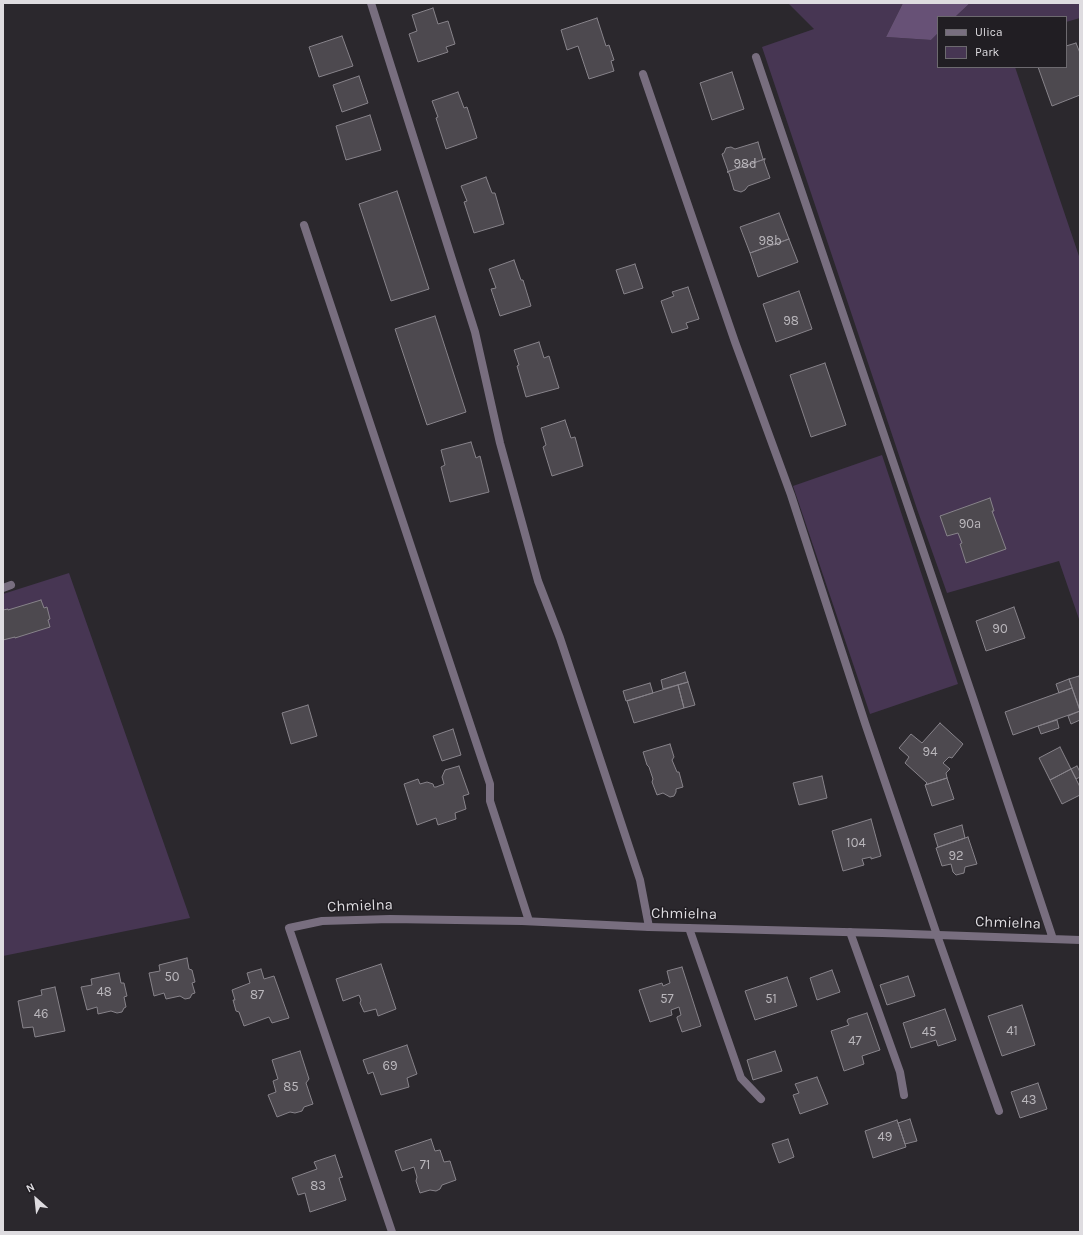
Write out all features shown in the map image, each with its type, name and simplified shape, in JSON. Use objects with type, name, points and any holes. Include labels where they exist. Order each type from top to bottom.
[{"type":"street","points":[[371,3],[475,332],[500,443],[538,581],[560,638],[640,880],[649,927]]},
{"type":"street","points":[[756,57],[1053,939]]},
{"type":"street","points":[[643,74],[735,342],[791,495],[865,723],[999,1111]]},
{"type":"street","points":[[304,225],[490,784],[490,801],[529,922]]},
{"type":"street","points":[[3,588],[11,585]]},
{"type":"street","name":"Chmielna","points":[[392,1232],[289,928],[322,921],[382,919],[529,922],[1080,940]]},
{"type":"street","points":[[689,928],[742,1078],[761,1100]]},
{"type":"street","points":[[850,932],[900,1072],[904,1096]]},
{"type":"green space","points":[[788,3],[903,3],[886,37],[931,40],[937,34],[937,68],[1015,68],[1080,259],[1080,622],[1059,561],[947,593],[917,509],[762,47],[814,29]]},
{"type":"green space","points":[[970,3],[1080,3],[1080,18],[1067,22],[1067,16],[956,16]]},
{"type":"green space","points":[[882,455],[958,684],[870,714],[793,486]]},
{"type":"green space","points":[[69,573],[190,918],[3,956],[3,594]]},
{"type":"shaded area","points":[[903,3],[970,3],[956,16],[937,16],[937,34],[931,40],[886,37]]},
{"type":"building","points":[[433,8],[438,24],[448,21],[455,44],[446,47],[448,52],[418,62],[409,34],[417,31],[412,15]]},
{"type":"building","points":[[597,18],[606,46],[609,45],[614,60],[611,61],[614,71],[589,79],[578,46],[567,50],[561,30]]},
{"type":"building","points":[[342,36],[353,66],[319,77],[309,47]]},
{"type":"building","points":[[1076,43],[1080,53],[1080,95],[1052,106],[1038,68],[1067,68],[1067,46]]},
{"type":"building","points":[[732,72],[744,109],[712,120],[700,83]]},
{"type":"building","points":[[359,76],[368,103],[342,112],[333,85]]},
{"type":"building","points":[[458,92],[464,108],[467,107],[477,138],[446,149],[436,118],[438,117],[432,101]]},
{"type":"building","points":[[370,115],[381,150],[346,160],[336,126]]},
{"type":"building","points":[[758,142],[763,159],[765,159],[727,172],[728,171],[722,154],[726,148],[731,147],[735,149]]},
{"type":"building","points":[[765,159],[764,161],[770,178],[748,186],[741,192],[734,190],[729,173],[727,172]]},
{"type":"building","points":[[486,177],[492,193],[495,193],[504,224],[474,233],[464,202],[467,201],[461,186]]},
{"type":"building","points":[[397,191],[429,289],[391,301],[359,204]]},
{"type":"building","points":[[779,213],[789,239],[750,253],[740,227]]},
{"type":"building","points":[[789,239],[798,262],[758,277],[750,253]]},
{"type":"building","points":[[514,260],[521,280],[523,280],[531,306],[500,316],[491,289],[496,288],[489,269]]},
{"type":"building","points":[[635,264],[643,288],[624,294],[616,270]]},
{"type":"building","points":[[688,287],[699,319],[686,323],[688,328],[672,333],[661,301],[674,296],[672,292]]},
{"type":"building","points":[[799,291],[812,329],[776,342],[763,304]]},
{"type":"building","points":[[435,316],[466,412],[427,425],[395,329]]},
{"type":"building","points":[[539,342],[544,358],[549,356],[559,388],[526,397],[514,350]]},
{"type":"building","points":[[825,363],[846,425],[811,437],[790,375]]},
{"type":"building","points":[[565,420],[571,438],[575,437],[583,466],[552,476],[543,447],[546,445],[541,428]]},
{"type":"building","points":[[471,442],[476,458],[480,456],[489,492],[450,502],[441,467],[445,465],[441,450]]},
{"type":"building","points":[[990,498],[994,511],[992,511],[1006,549],[966,563],[960,544],[962,543],[958,533],[947,536],[940,516]]},
{"type":"building","points":[[41,600],[44,608],[47,607],[50,627],[15,638],[3,640],[3,610],[8,610]]},
{"type":"building","points":[[1014,607],[1025,638],[986,651],[976,621]]},
{"type":"building","points":[[685,672],[688,682],[663,689],[661,680]]},
{"type":"building","points":[[1079,676],[1080,680],[1080,710],[1069,679]]},
{"type":"building","points":[[1069,679],[1072,688],[1059,693],[1056,684]]},
{"type":"building","points":[[688,682],[695,705],[684,708],[678,685]]},
{"type":"building","points":[[650,683],[653,693],[626,701],[623,691]]},
{"type":"building","points":[[678,685],[684,708],[634,723],[627,701]]},
{"type":"building","points":[[1072,688],[1080,711],[1013,735],[1005,712]]},
{"type":"building","points":[[308,705],[317,736],[291,744],[282,713]]},
{"type":"building","points":[[1080,711],[1080,720],[1071,724],[1068,716]]},
{"type":"building","points":[[1057,720],[1059,728],[1041,734],[1038,726]]},
{"type":"building","points":[[940,723],[963,744],[952,758],[949,757],[943,763],[950,769],[946,773],[947,778],[925,785],[927,783],[905,763],[909,757],[899,748],[911,734],[922,743]]},
{"type":"building","points":[[453,729],[461,755],[442,761],[433,736]]},
{"type":"building","points":[[670,744],[674,757],[672,760],[677,772],[679,772],[683,787],[676,789],[674,796],[670,797],[663,793],[657,795],[643,752]]},
{"type":"building","points":[[1060,747],[1071,769],[1050,780],[1039,758]]},
{"type":"building","points":[[459,766],[469,794],[463,796],[466,809],[455,813],[456,819],[438,825],[436,818],[417,825],[404,784],[418,779],[420,784],[427,782],[436,787],[444,784],[442,777],[445,770]]},
{"type":"building","points":[[1077,766],[1080,772],[1080,777],[1076,779],[1071,769]]},
{"type":"building","points":[[1071,769],[1080,787],[1080,795],[1062,804],[1050,780]]},
{"type":"building","points":[[822,776],[827,798],[799,805],[793,783]]},
{"type":"building","points":[[947,778],[954,799],[932,806],[925,785]]},
{"type":"building","points":[[871,819],[881,856],[871,859],[871,857],[862,859],[864,865],[843,871],[832,831]]},
{"type":"building","points":[[962,825],[965,838],[938,847],[934,834]]},
{"type":"building","points":[[968,837],[977,864],[965,867],[964,873],[956,875],[953,872],[951,864],[942,866],[936,848]]},
{"type":"building","points":[[187,958],[189,969],[192,970],[195,982],[192,983],[195,993],[192,994],[190,998],[185,999],[180,996],[166,999],[164,993],[154,996],[149,973],[160,971],[159,965]]},
{"type":"building","points":[[381,964],[396,1009],[378,1016],[376,1009],[364,1012],[360,1003],[361,1000],[359,995],[343,1001],[336,979]]},
{"type":"building","points":[[682,967],[701,1026],[682,1032],[677,1018],[681,1015],[679,1007],[671,1010],[672,1015],[650,1022],[639,990],[662,983],[663,986],[670,983],[667,971]]},
{"type":"building","points":[[261,969],[264,979],[274,976],[289,1018],[272,1023],[269,1017],[244,1026],[239,1012],[236,1011],[232,990],[250,983],[247,973]]},
{"type":"building","points":[[832,970],[840,992],[817,1000],[810,978]]},
{"type":"building","points":[[119,973],[121,983],[124,983],[127,996],[124,997],[126,1007],[122,1012],[117,1013],[111,1011],[98,1014],[97,1007],[87,1010],[81,987],[92,985],[91,979]]},
{"type":"building","points":[[908,976],[915,996],[887,1005],[880,985]]},
{"type":"building","points":[[787,977],[797,1006],[755,1020],[745,991]]},
{"type":"building","points":[[55,987],[65,1031],[35,1037],[33,1027],[23,1028],[18,1001],[42,995],[41,990]]},
{"type":"building","points":[[1022,1005],[1035,1045],[1002,1056],[988,1016]]},
{"type":"building","points":[[945,1009],[956,1040],[938,1046],[936,1040],[911,1048],[903,1023]]},
{"type":"building","points":[[867,1013],[880,1050],[862,1056],[864,1064],[844,1071],[831,1031],[849,1025],[847,1021],[848,1019]]},
{"type":"building","points":[[407,1045],[417,1074],[407,1078],[409,1087],[381,1095],[373,1072],[368,1074],[363,1060]]},
{"type":"building","points":[[300,1051],[309,1079],[306,1083],[313,1104],[304,1107],[302,1111],[295,1113],[290,1112],[277,1117],[268,1095],[276,1092],[273,1081],[278,1079],[272,1060]]},
{"type":"building","points":[[775,1051],[782,1071],[753,1080],[747,1060]]},
{"type":"building","points":[[817,1077],[828,1104],[800,1114],[793,1095],[799,1093],[795,1084]]},
{"type":"building","points":[[1038,1083],[1047,1109],[1020,1118],[1011,1092]]},
{"type":"building","points":[[910,1119],[917,1141],[905,1144],[898,1123]]},
{"type":"building","points":[[897,1120],[906,1147],[873,1158],[865,1131]]},
{"type":"building","points":[[431,1139],[435,1151],[440,1150],[444,1162],[450,1161],[456,1180],[442,1185],[440,1189],[436,1191],[430,1190],[420,1193],[414,1167],[402,1171],[395,1151]]},
{"type":"building","points":[[788,1139],[794,1157],[779,1163],[772,1144]]},
{"type":"building","points":[[335,1155],[343,1177],[339,1178],[346,1200],[310,1212],[305,1193],[298,1195],[292,1178],[317,1169],[314,1162]]}]
